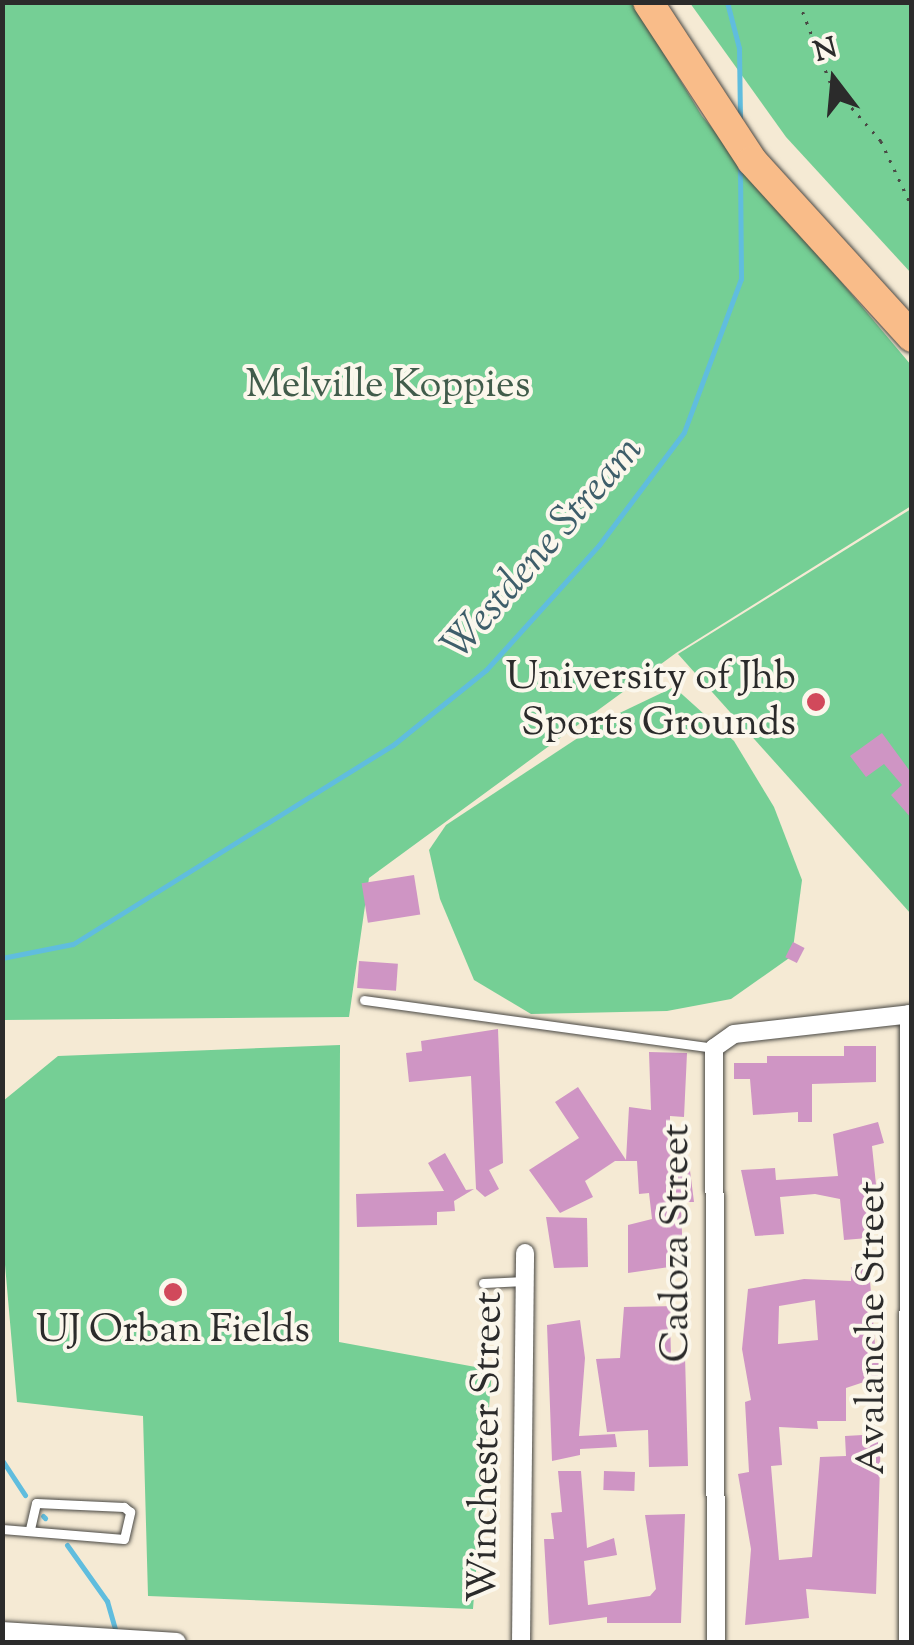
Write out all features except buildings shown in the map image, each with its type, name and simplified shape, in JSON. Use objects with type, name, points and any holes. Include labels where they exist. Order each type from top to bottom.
[{"type":"main road","points":[[648,2],[752,161],[912,337]]},
{"type":"main road","points":[[665,2],[743,128],[912,315]]},
{"type":"street","points":[[714,1048],[734,1034],[910,1014]]},
{"type":"street","name":"Avalanche Street","points":[[908,1642],[910,1014]]},
{"type":"street","name":"Cadoza Street","points":[[714,1048],[716,1642]]},
{"type":"street","name":"Winchester Street","points":[[521,1642],[526,1253]]},
{"type":"street","points":[[11,1633],[177,1642]]},
{"type":"lane","points":[[364,1000],[714,1048]]},
{"type":"lane","points":[[482,1282],[525,1281]]},
{"type":"lane","points":[[2,1529],[30,1528],[124,1539],[130,1512],[124,1506],[36,1504],[30,1528]]},
{"type":"path","points":[[799,2],[831,84],[880,141],[912,207]]},
{"type":"green space","name":"Melville Koppies","points":[[2,3],[633,3],[702,116],[911,365],[911,506],[676,653],[369,878],[349,1017],[3,1020]]},
{"type":"green space","points":[[690,3],[911,3],[911,273],[786,137]]},
{"type":"green space","name":"University of Jhb Sports Grounds","points":[[911,509],[911,914],[678,654]]},
{"type":"green space","points":[[674,687],[734,741],[774,807],[802,880],[792,956],[731,999],[667,1011],[531,1014],[474,980],[440,899],[429,850],[446,825],[605,720]]},
{"type":"green space","name":"UJ Orban Fields","points":[[340,1045],[339,1342],[492,1370],[473,1609],[148,1596],[143,1416],[17,1402],[3,1242],[3,1101],[58,1056]]},
{"type":"waterway","name":"Westdene Stream","points":[[727,2],[739,48],[740,120]]},
{"type":"waterway","name":"Westdene Stream","points":[[2,958],[73,944],[393,745],[486,670],[599,545],[684,432],[741,279],[740,167]]},
{"type":"waterway","points":[[2,1460],[25,1495]]},
{"type":"waterway","points":[[67,1545],[107,1601],[117,1635]]},
{"type":"place","name":"University of Jhb Sports Grounds","points":[[816,702]]},
{"type":"place","name":"UJ Orban Fields","points":[[173,1292]]}]
